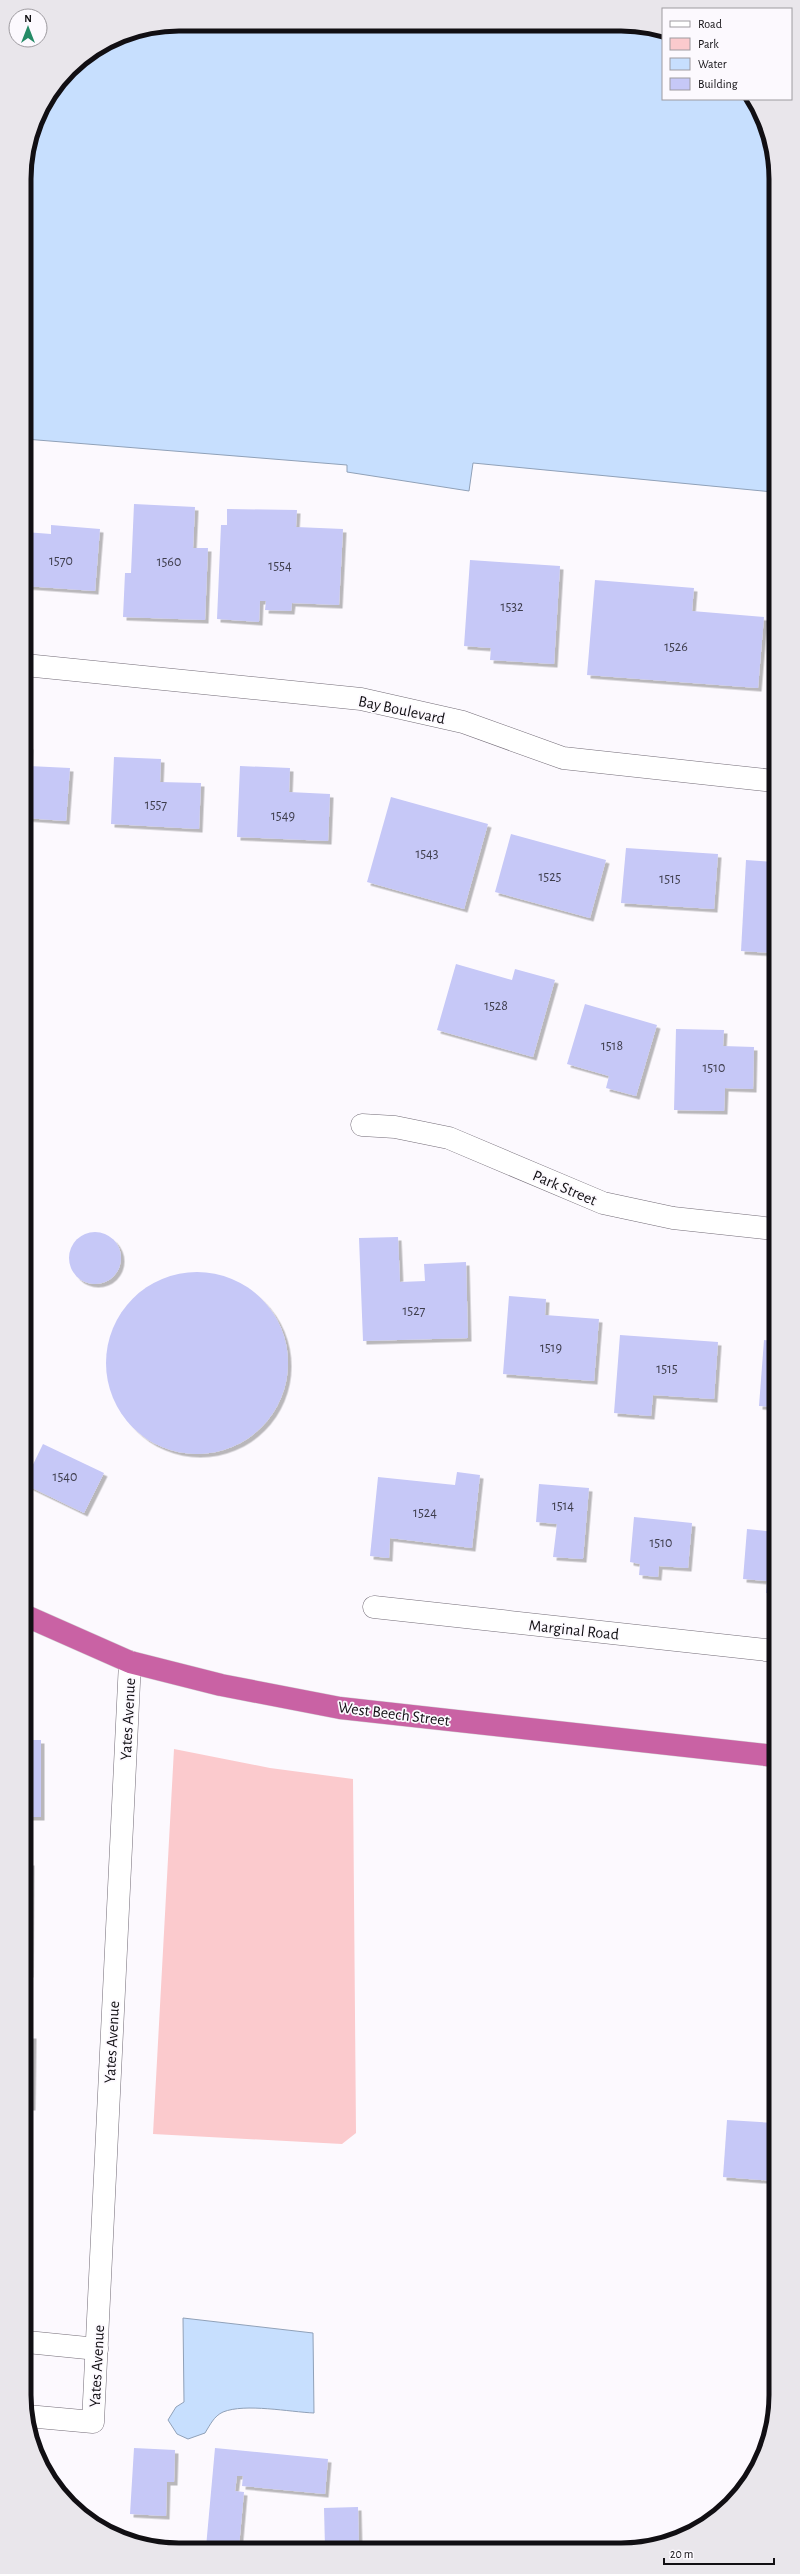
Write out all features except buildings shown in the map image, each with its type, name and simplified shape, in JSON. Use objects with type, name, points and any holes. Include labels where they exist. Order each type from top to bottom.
[{"type":"highway","name":"West Beech Street","points":[[31,1618],[130,1662],[221,1685],[340,1708],[769,1755]]},
{"type":"street","name":"Bay Boulevard","points":[[31,666],[361,698],[463,722],[563,758],[769,780]]},
{"type":"street","name":"Park Street","points":[[362,1125],[395,1127],[449,1138],[603,1203],[673,1218],[769,1228]]},
{"type":"street","name":"Marginal Road","points":[[374,1608],[769,1649]]},
{"type":"street","name":"Yates Avenue","points":[[32,2416],[93,2422],[130,1662]]},
{"type":"street","points":[[31,2342],[97,2349]]},
{"type":"green space","points":[[174,1749],[270,1768],[353,1779],[356,2133],[342,2144],[153,2134]]},
{"type":"water","points":[[169,31],[631,31],[662,37],[662,100],[746,100],[758,122],[764,140],[769,169],[769,492],[473,463],[469,491],[347,472],[347,465],[31,439],[32,159],[36,140],[46,113],[56,97],[74,74],[97,56],[113,46],[140,36]]},
{"type":"water","points":[[183,2318],[313,2333],[314,2413],[255,2408],[232,2409],[217,2416],[212,2421],[205,2433],[188,2439],[177,2434],[168,2420],[176,2407],[184,2402]]}]
